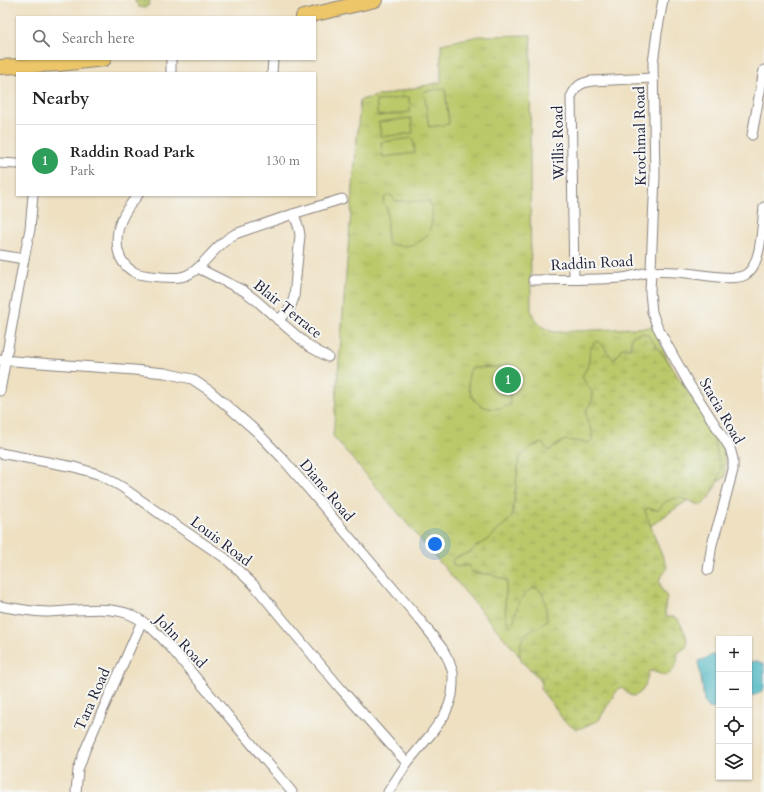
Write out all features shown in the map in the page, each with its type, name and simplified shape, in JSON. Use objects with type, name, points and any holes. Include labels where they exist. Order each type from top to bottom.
[{"type":"main road","points":[[308,16],[375,0]]},
{"type":"main road","points":[[0,67],[59,64],[95,60]]},
{"type":"street","name":"Krochmal Road","points":[[652,272],[655,176],[654,63],[656,33],[663,0]]},
{"type":"street","points":[[171,60],[171,72]]},
{"type":"street","points":[[272,72],[273,60]]},
{"type":"street","points":[[752,135],[764,70]]},
{"type":"street","name":"Willis Road","points":[[574,279],[571,97],[579,85],[592,80],[654,78]]},
{"type":"street","points":[[0,162],[16,164]]},
{"type":"street","points":[[0,390],[3,361],[30,229],[33,196]]},
{"type":"street","points":[[137,196],[126,210],[116,237],[119,255],[122,262],[134,273],[175,278],[185,277],[193,272],[228,238],[242,231],[342,199]]},
{"type":"street","name":"Raddin Road","points":[[533,280],[623,278],[652,272],[680,272],[728,277],[745,276],[754,266],[759,251],[764,207]]},
{"type":"street","points":[[278,320],[288,311],[292,305],[294,297],[300,235],[298,222],[293,214]]},
{"type":"street","points":[[0,255],[24,259]]},
{"type":"street","name":"Blair Terrace","points":[[198,268],[244,291],[310,347],[328,357]]},
{"type":"street","name":"Stacia Road","points":[[652,272],[650,292],[652,312],[657,326],[690,384],[730,448],[733,460],[733,470],[712,544],[708,570]]},
{"type":"street","name":"Diane Road","points":[[3,361],[134,370],[165,373],[192,378],[210,391],[256,431],[283,460],[420,620],[442,648],[453,672],[452,695],[444,716],[407,763],[388,792]]},
{"type":"street","name":"Louis Road","points":[[0,453],[74,467],[101,475],[122,487],[225,558],[254,585],[341,689],[407,763]]},
{"type":"street","name":"John Road","points":[[0,606],[47,612],[108,610],[131,615],[142,620],[150,626],[171,648],[292,792]]},
{"type":"street","name":"Tara Road","points":[[76,792],[78,770],[85,750],[142,620]]},
{"type":"green space","points":[[134,0],[150,1],[149,5],[145,8],[139,7]]},
{"type":"green space","points":[[531,35],[530,153],[532,314],[540,325],[556,332],[653,327],[671,366],[687,394],[722,446],[725,459],[725,477],[673,510],[635,537],[554,697],[333,436],[360,100],[441,82],[441,44],[479,36]]},
{"type":"green space","points":[[445,89],[449,124],[429,127],[424,91]]},
{"type":"green space","points":[[409,97],[410,112],[378,116],[376,101]]},
{"type":"green space","points":[[411,118],[413,133],[381,137],[379,122]]},
{"type":"green space","points":[[413,138],[415,153],[383,157],[381,142]]},
{"type":"green space","points":[[390,195],[395,201],[429,201],[432,212],[432,222],[429,231],[424,238],[408,246],[387,242],[387,208],[383,202],[385,197]]},
{"type":"green space","points":[[640,333],[647,334],[672,367],[707,422],[721,469],[712,493],[702,505],[677,498],[667,501],[658,510],[648,508],[645,511],[667,567],[659,580],[662,590],[667,597],[665,612],[667,617],[675,617],[678,619],[684,630],[687,645],[679,652],[677,662],[669,674],[665,675],[649,671],[643,689],[634,696],[630,695],[621,687],[619,688],[599,720],[579,729],[575,729],[563,720],[541,690],[542,681],[539,674],[525,666],[520,656],[520,645],[525,635],[542,625],[547,619],[542,593],[539,589],[535,588],[526,593],[519,602],[513,623],[509,625],[506,619],[505,600],[507,581],[490,574],[472,572],[468,565],[457,567],[453,565],[452,560],[471,552],[475,547],[490,538],[512,517],[519,459],[527,450],[542,443],[548,450],[550,450],[567,440],[589,443],[591,441],[593,436],[588,423],[586,410],[593,396],[582,377],[588,365],[591,347],[596,341],[599,342],[604,346],[613,359],[615,359],[622,348],[631,347],[632,336]]},
{"type":"green space","points":[[508,363],[513,366],[512,372],[509,375],[510,405],[500,408],[491,408],[476,402],[471,395],[469,387],[468,378],[471,368],[503,367]]},
{"type":"water","points":[[712,655],[716,656],[716,708],[713,709],[707,707],[704,701],[698,661]]},
{"type":"water","points":[[757,661],[764,664],[764,688],[758,694],[752,695],[752,672],[752,662]]},
{"type":"place","name":"Raddin Road Park","points":[[508,380]]}]
